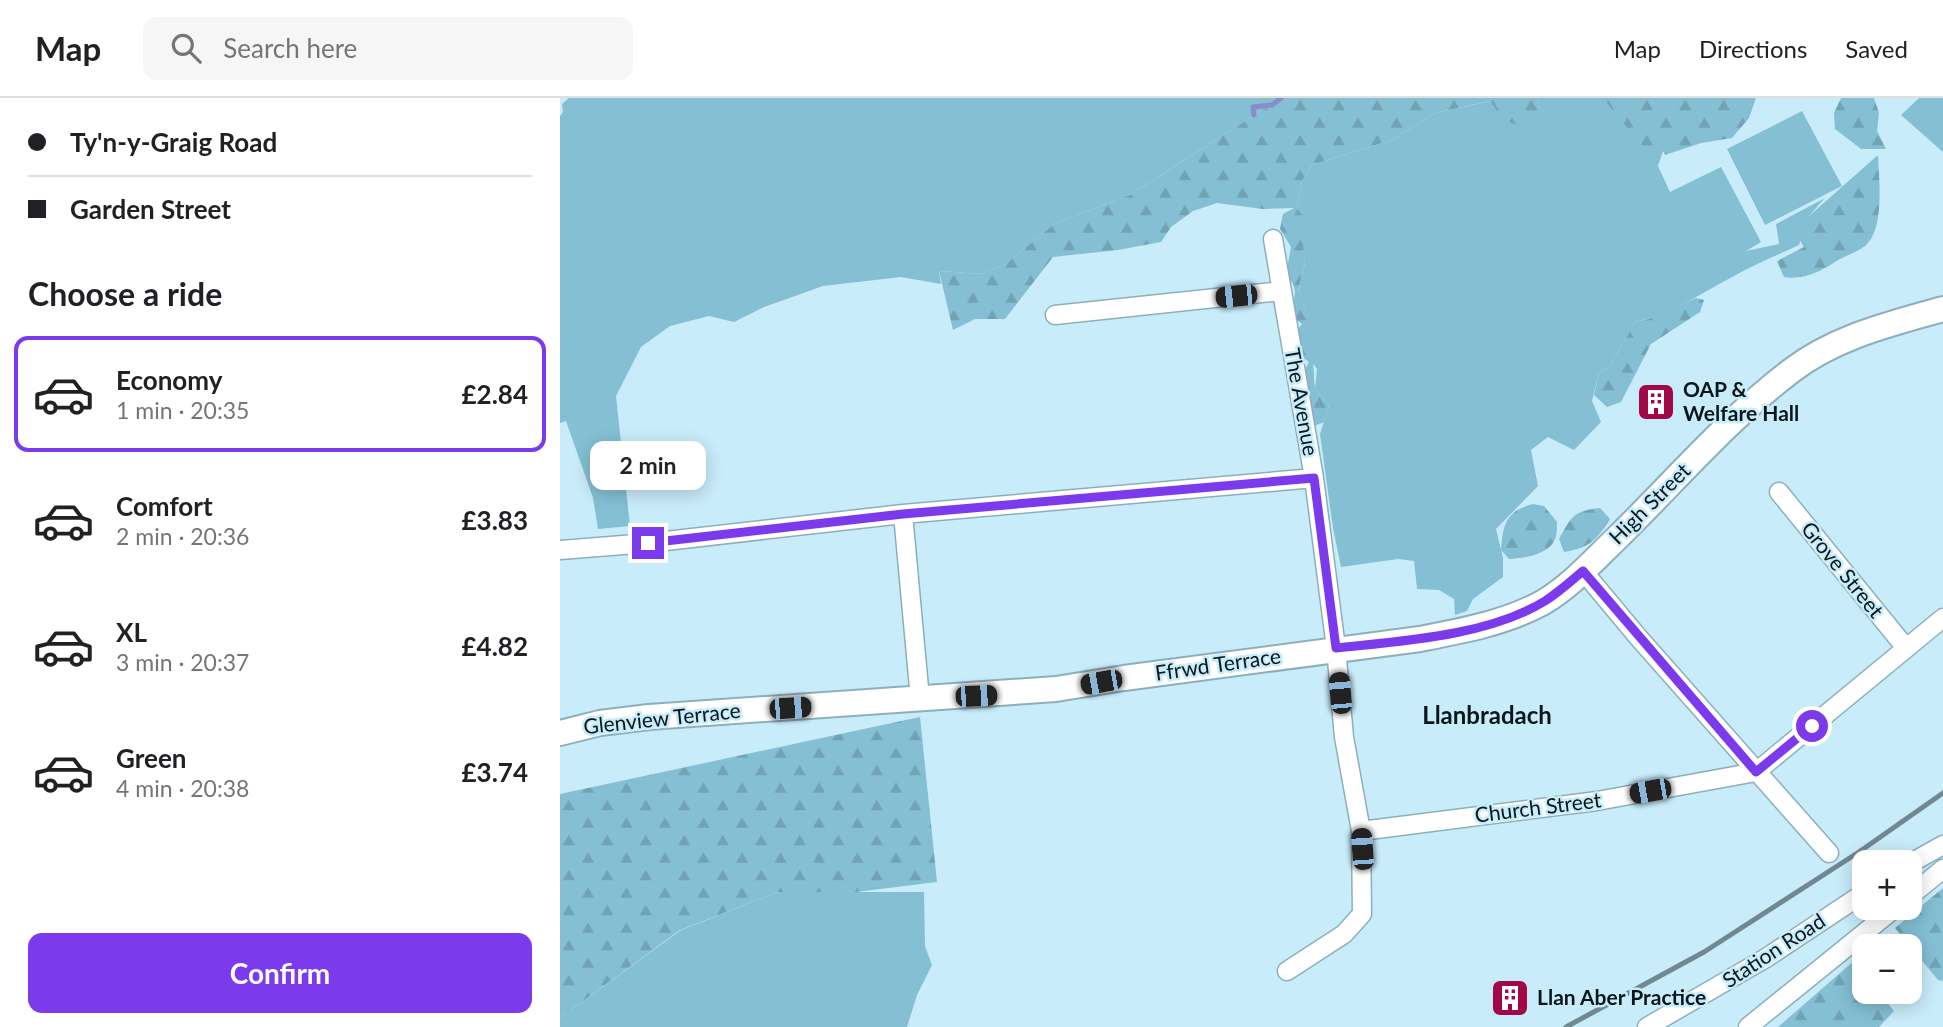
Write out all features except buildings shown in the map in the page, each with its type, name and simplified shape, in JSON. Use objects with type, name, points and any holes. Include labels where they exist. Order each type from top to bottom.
[{"type":"street","name":"The Avenue","points":[[1273,239],[1314,478],[1336,648],[1344,737],[1360,831],[1362,914],[1344,934],[1287,971]]},
{"type":"street","points":[[1055,315],[1282,292]]},
{"type":"street","name":"High Street","points":[[1336,648],[1420,639],[1467,630],[1506,618],[1543,602],[1583,571],[1753,401],[1793,369],[1853,336],[1943,309]]},
{"type":"street","points":[[560,550],[903,514],[1314,478]]},
{"type":"street","name":"Grove Street","points":[[1779,492],[1906,648]]},
{"type":"street","points":[[903,514],[927,698]]},
{"type":"street","points":[[1583,571],[1829,853]]},
{"type":"street","points":[[1756,772],[1943,618]]},
{"type":"street","name":"Ffrwd Terrace","points":[[927,698],[1056,690],[1336,648]]},
{"type":"street","name":"Glenview Terrace","points":[[560,733],[600,723],[649,717],[927,698]]},
{"type":"street","name":"Church Street","points":[[1360,831],[1597,801],[1756,772]]},
{"type":"street","points":[[1922,857],[1943,845]]},
{"type":"street","points":[[1922,886],[1943,869]]},
{"type":"street","name":"Station Road","points":[[1647,1027],[1766,958],[1852,901]]},
{"type":"street","points":[[1748,1027],[1880,920]]},
{"type":"green space","points":[[569,98],[1281,98],[1130,195],[1054,224],[1003,266],[981,274],[939,271],[941,284],[901,277],[823,286],[764,307],[734,322],[709,316],[670,326],[641,347],[616,396],[630,526],[598,529],[593,498],[566,421],[560,423],[560,116],[563,112],[562,104]]},
{"type":"green space","points":[[1281,98],[1538,98],[1542,122],[1523,128],[1503,119],[1490,101],[1435,113],[1392,140],[1312,165],[1302,181],[1297,208],[1311,227],[1303,244],[1305,263],[1298,292],[1315,345],[1315,389],[1329,405],[1324,422],[1312,427],[1299,381],[1309,362],[1293,350],[1296,331],[1302,324],[1288,313],[1295,293],[1286,274],[1291,247],[1280,229],[1283,214],[1294,208],[1263,209],[1217,203],[1193,211],[1171,227],[1161,242],[1053,257],[1005,319],[975,319],[953,330],[939,271],[981,274],[1003,266],[1054,224],[1130,195]]},
{"type":"green space","points":[[1538,98],[1607,98],[1658,166],[1670,192],[1721,167],[1761,242],[1746,251],[1779,244],[1776,224],[1825,198],[1809,216],[1799,245],[1674,308],[1635,322],[1610,366],[1599,373],[1592,401],[1601,422],[1574,450],[1548,437],[1531,450],[1538,486],[1496,529],[1503,558],[1503,577],[1473,599],[1467,611],[1455,615],[1454,599],[1439,590],[1417,589],[1414,561],[1398,559],[1341,567],[1320,434],[1329,405],[1315,389],[1317,369],[1312,362],[1305,309],[1298,293],[1305,263],[1297,208],[1302,181],[1312,165],[1392,140],[1435,113],[1491,101],[1503,119],[1541,120]]},
{"type":"green space","points":[[1603,98],[1756,98],[1749,118],[1732,138],[1701,143],[1665,155],[1663,151],[1658,166]]},
{"type":"green space","points":[[1841,98],[1874,98],[1879,113],[1877,131],[1886,149],[1861,149],[1835,129],[1834,113]]},
{"type":"green space","points":[[1919,98],[1943,98],[1943,152],[1901,115]]},
{"type":"green space","points":[[1802,111],[1842,186],[1765,225],[1727,149]]},
{"type":"green space","points":[[1878,155],[1878,217],[1876,228],[1865,246],[1817,272],[1784,277],[1777,261],[1804,247],[1799,238],[1809,216]]},
{"type":"green space","points":[[1696,298],[1704,300],[1700,312],[1651,344],[1621,402],[1607,407],[1594,395],[1599,373],[1610,366],[1635,322]]},
{"type":"green space","points":[[1533,504],[1544,506],[1557,522],[1555,539],[1542,552],[1509,559],[1501,550],[1505,526],[1517,510]]},
{"type":"green space","points":[[1600,508],[1610,519],[1600,533],[1586,546],[1564,552],[1559,539],[1574,516]]},
{"type":"green space","points":[[920,717],[937,882],[856,892],[778,892],[680,930],[560,1018],[560,794]]},
{"type":"green space","points":[[1943,888],[1943,981],[1938,980],[1922,961],[1922,934],[1900,934],[1895,928],[1905,920],[1922,920],[1922,906]]},
{"type":"green space","points":[[778,892],[924,892],[925,946],[932,965],[917,995],[907,1027],[560,1027],[560,1018],[681,930]]},
{"type":"green space","points":[[1852,963],[1852,1004],[1888,1004],[1894,1011],[1879,1027],[1778,1027]]},
{"type":"waterway","points":[[1254,115],[1253,107],[1272,105],[1281,98]]},
{"type":"railway","points":[[1566,1027],[1704,952],[1859,852],[1943,793]]},
{"type":"place","name":"OAP & Welfare Hall","points":[[1656,402]]},
{"type":"place","name":"Llan Aber Practice","points":[[1510,998]]},
{"type":"district","name":"Llanbradach","points":[[1487,716]]},
{"type":"route","points":[[648,543],[903,514],[1314,478],[1336,648],[1420,639],[1467,630],[1519,614],[1561,590],[1583,571],[1756,772],[1812,726]]}]
